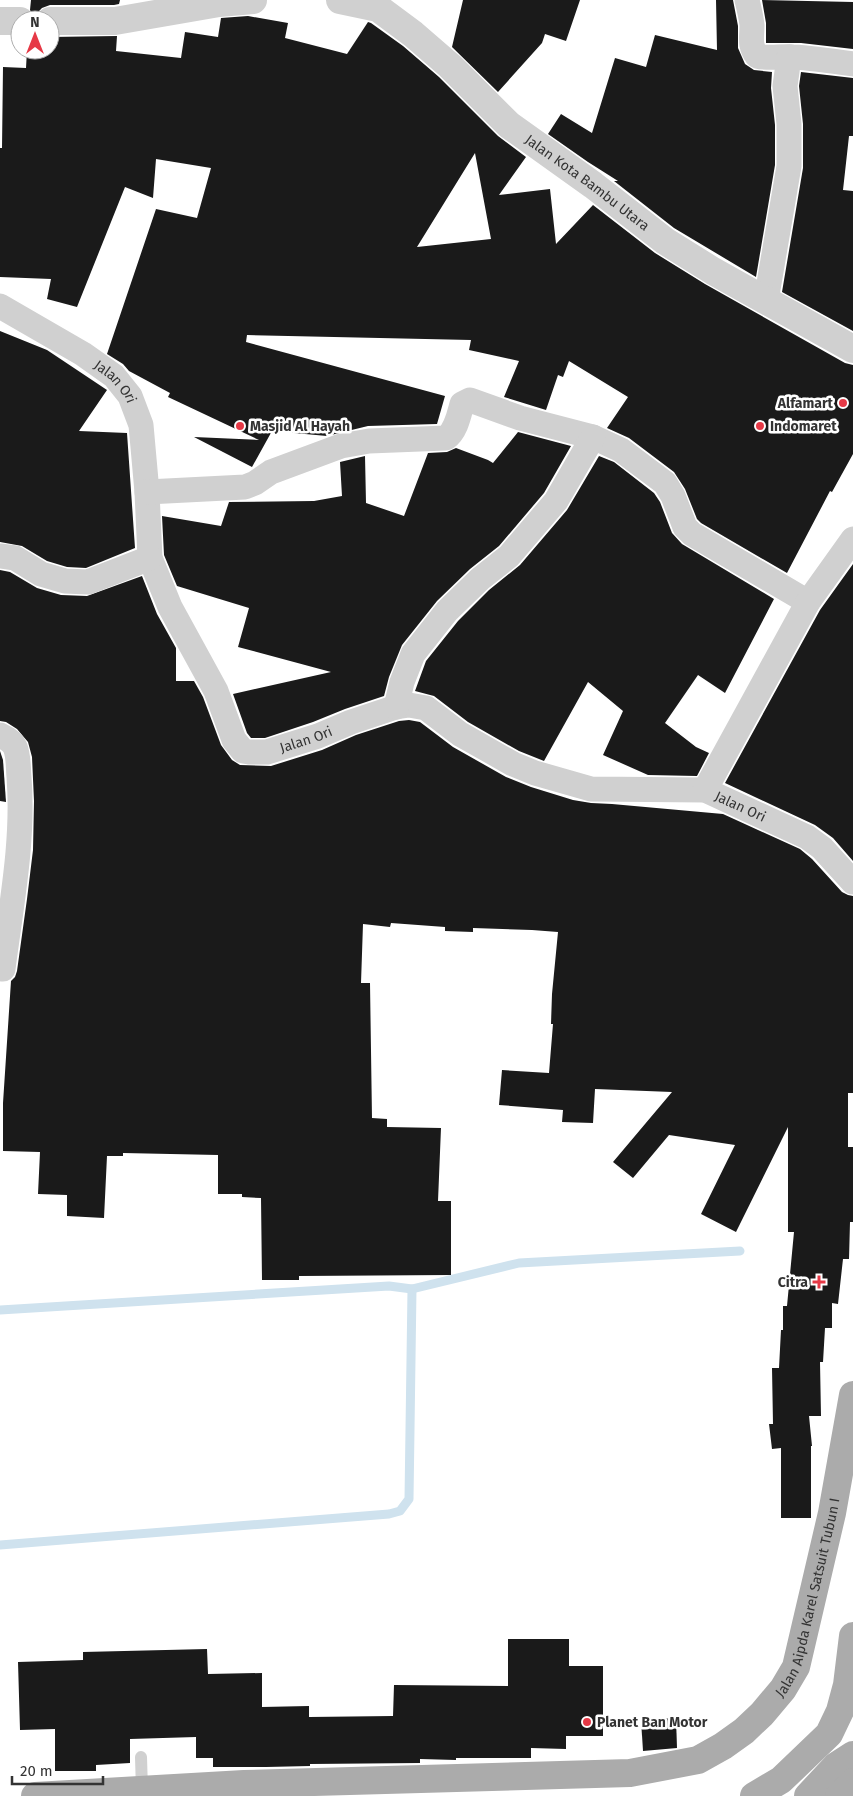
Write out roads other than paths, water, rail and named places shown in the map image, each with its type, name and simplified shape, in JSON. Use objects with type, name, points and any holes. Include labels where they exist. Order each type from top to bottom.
[{"type":"main road","name":"Jalan Aipda Karel Satsuit Tubun I","points":[[142,1790],[254,1783],[630,1773],[698,1760],[744,1731],[762,1714],[783,1689],[796,1667],[832,1513],[853,1395]]},
{"type":"main road","points":[[754,1796],[781,1780],[829,1734],[840,1711],[847,1685],[853,1636]]},
{"type":"main road","points":[[808,1796],[836,1766],[853,1755]]},
{"type":"main road","points":[[839,1796],[853,1782]]},
{"type":"main road","points":[[35,1796],[142,1790]]},
{"type":"street","points":[[60,21],[114,20],[218,2],[253,0]]},
{"type":"street","name":"Jalan Kota Bambu Utara","points":[[340,0],[378,4],[450,66],[509,126],[593,185],[665,241],[713,272],[853,349]]},
{"type":"street","points":[[747,0],[752,25],[750,39],[752,48],[757,56],[766,58],[789,56],[853,64]]},
{"type":"street","points":[[766,301],[789,166],[789,124],[785,86],[789,56]]},
{"type":"street","name":"Jalan Ori","points":[[0,306],[83,354],[114,376],[130,396],[141,425],[150,558],[170,606],[216,691],[234,740],[243,750],[267,752],[318,736],[351,722],[396,707],[409,705],[426,708],[460,734],[513,764],[535,773],[591,788],[705,790],[807,837],[822,848],[853,882]]},
{"type":"street","points":[[147,492],[245,487],[255,483],[271,472],[341,446],[369,441],[446,438],[451,434],[462,404],[470,400],[520,418],[593,437],[621,450],[666,483],[685,527],[692,534],[808,602]]},
{"type":"street","points":[[396,707],[402,682],[413,654],[447,611],[480,579],[509,556],[556,501],[593,437]]},
{"type":"street","points":[[705,790],[808,602],[853,539]]},
{"type":"street","points":[[0,556],[15,558],[41,574],[65,581],[88,582],[150,558]]},
{"type":"street","points":[[0,736],[12,742],[15,748],[18,759],[21,803],[20,840],[3,969]]},
{"type":"lane","points":[[141,1757],[142,1790]]},
{"type":"waterway","points":[[0,1310],[389,1286],[412,1289],[519,1263],[740,1251]]},
{"type":"waterway","points":[[0,1545],[389,1514],[400,1511],[409,1499],[412,1289]]},
{"type":"place","name":"Alfamart","points":[[843,403]]},
{"type":"place","name":"Masjid Al Hayah","points":[[240,426]]},
{"type":"place","name":"Indomaret","points":[[760,426]]},
{"type":"place","name":"Citra","points":[[819,1282]]},
{"type":"place","name":"Planet Ban Motor","points":[[587,1722]]}]
